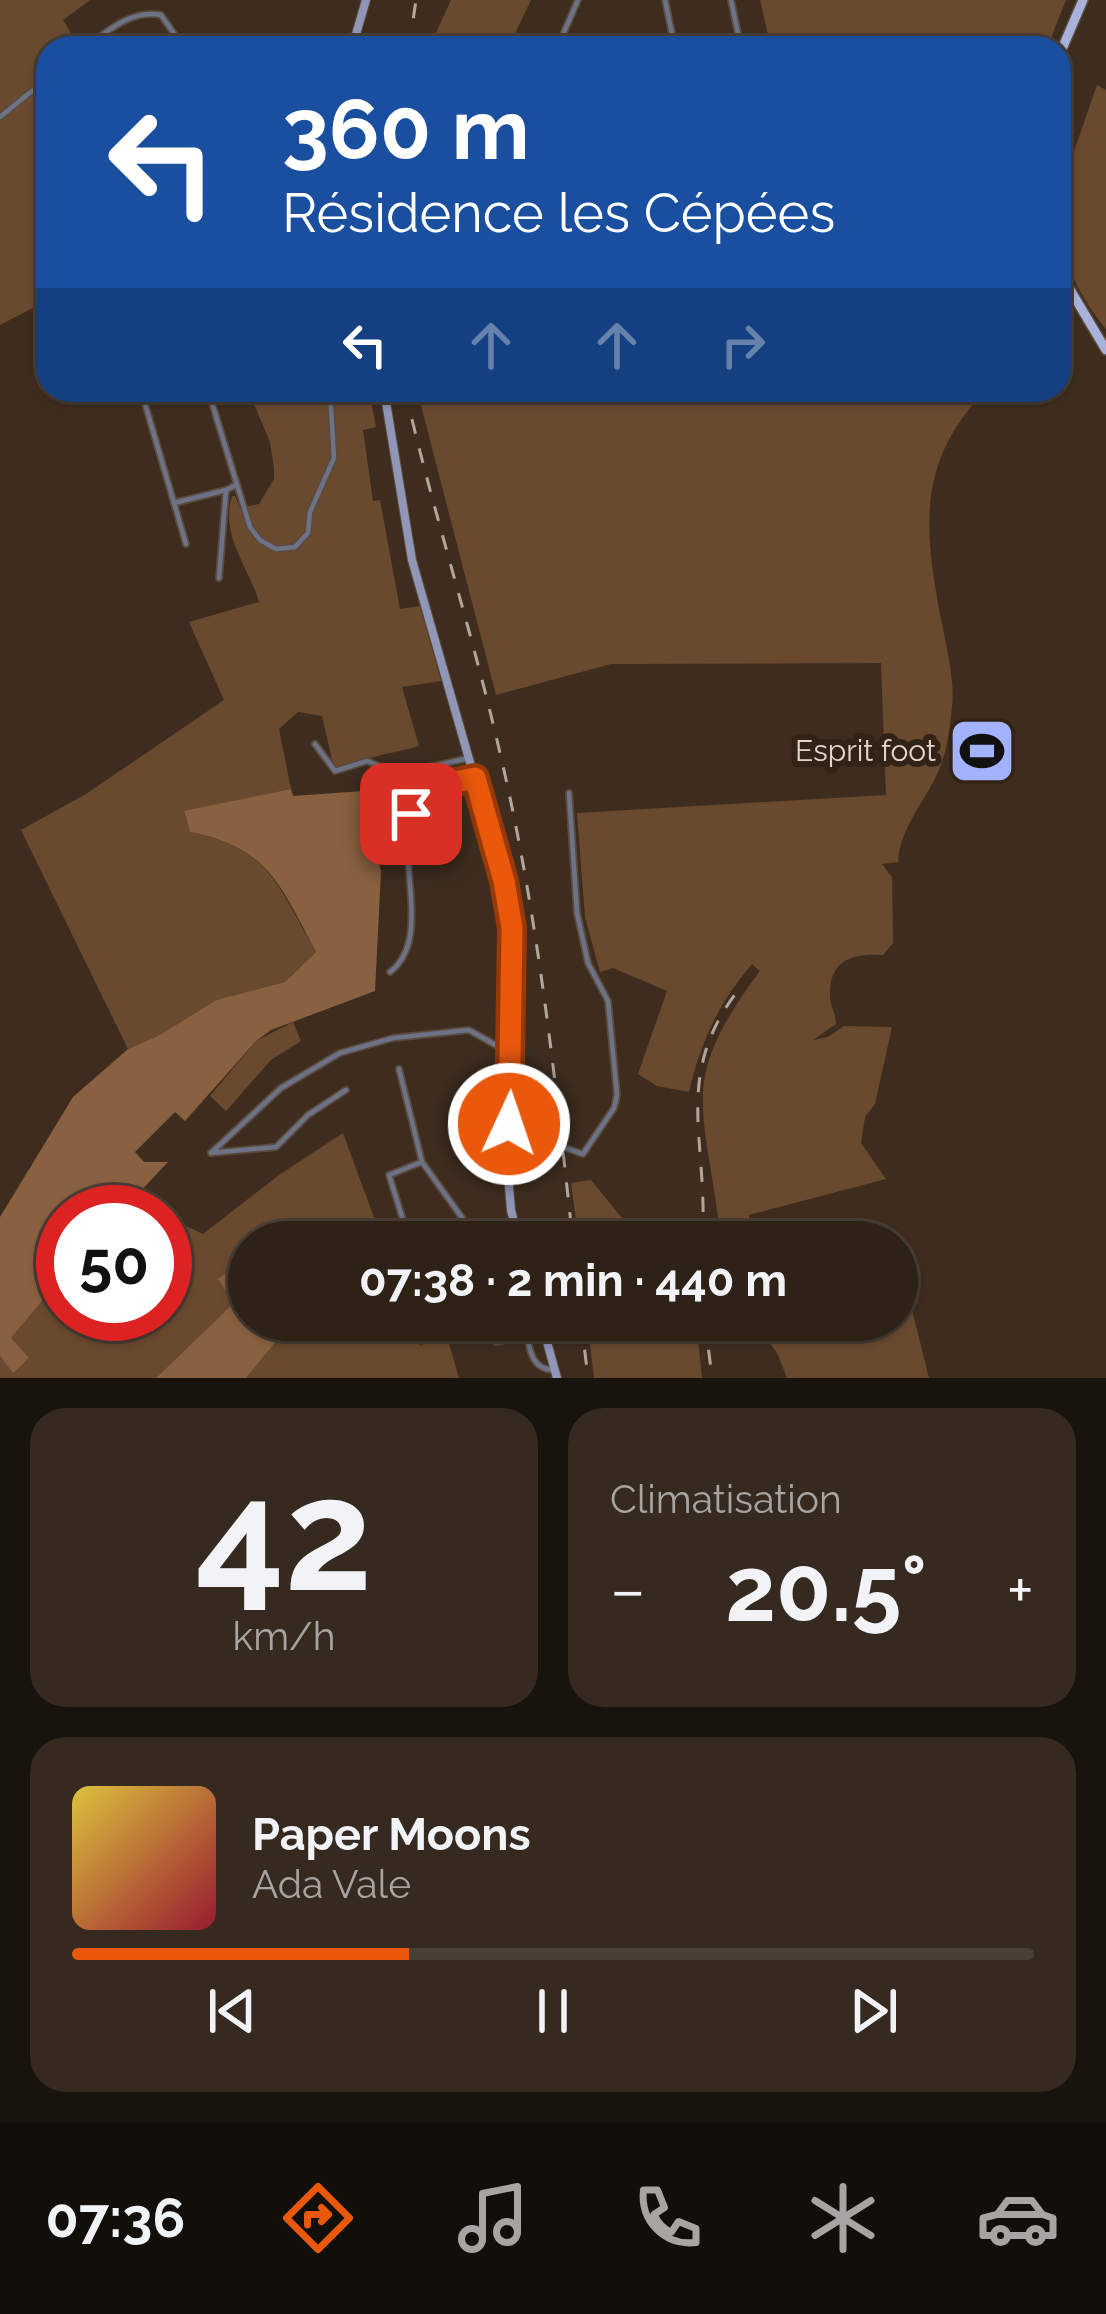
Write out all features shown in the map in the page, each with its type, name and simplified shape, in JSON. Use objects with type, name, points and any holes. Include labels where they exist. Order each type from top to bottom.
[{"type":"main road","points":[[356,36],[366,0]]},
{"type":"main road","points":[[1068,36],[1083,0]]},
{"type":"main road","points":[[1071,293],[1106,348]]},
{"type":"main road","points":[[386,402],[412,560],[504,881],[512,928],[508,1191],[514,1221]]},
{"type":"main road","points":[[547,1341],[556,1374]]},
{"type":"street","points":[[562,36],[578,0]]},
{"type":"street","points":[[664,0],[672,36]]},
{"type":"street","points":[[731,0],[738,36]]},
{"type":"street","points":[[103,36],[146,12],[161,15],[176,36]]},
{"type":"street","points":[[0,117],[36,88]]},
{"type":"street","points":[[144,402],[187,544]]},
{"type":"street","points":[[212,402],[250,527],[276,549],[295,547],[308,533],[316,494],[334,458],[331,402]]},
{"type":"street","points":[[173,503],[236,485]]},
{"type":"street","points":[[219,578],[226,490]]},
{"type":"street","points":[[315,744],[335,771],[367,761],[390,772],[408,773],[469,758]]},
{"type":"street","points":[[390,972],[406,954],[412,888],[407,829],[411,814],[432,787],[475,778]]},
{"type":"street","points":[[510,1111],[521,1114],[554,1144],[583,1154],[614,1108],[617,1095],[608,1001],[589,963],[578,913],[569,794]]},
{"type":"street","points":[[346,1090],[308,1115],[276,1147],[211,1153],[281,1088],[340,1053],[393,1038],[469,1030],[499,1050],[513,1053]]},
{"type":"street","points":[[400,1070],[422,1162],[464,1221]]},
{"type":"street","points":[[403,1221],[388,1175],[422,1162]]},
{"type":"street","points":[[528,1341],[532,1360],[556,1374]]},
{"type":"shaded area","points":[[0,0],[90,0],[63,20],[73,36],[36,36],[36,306],[0,325]]},
{"type":"shaded area","points":[[451,0],[531,0],[514,36],[434,36]]},
{"type":"shaded area","points":[[760,0],[1066,0],[1052,36],[768,36]]},
{"type":"shaded area","points":[[1097,85],[1106,90],[1106,329],[1071,271],[1071,149],[1074,151]]},
{"type":"shaded area","points":[[253,402],[371,402],[376,427],[363,430],[373,501],[380,500],[400,609],[420,606],[441,681],[402,687],[419,746],[334,768],[322,716],[298,712],[279,729],[291,789],[184,812],[190,832],[239,848],[269,874],[316,952],[285,982],[216,1000],[128,1049],[21,830],[86,794],[224,700],[189,622],[259,602],[237,550],[229,511],[232,496],[240,508],[259,504],[274,479],[270,442]]},
{"type":"shaded area","points":[[420,402],[976,402],[947,444],[931,500],[931,558],[952,686],[944,755],[908,826],[898,862],[882,864],[892,877],[893,943],[883,955],[853,957],[838,966],[830,996],[836,1024],[813,1040],[844,1026],[892,1027],[861,1143],[886,1179],[749,1215],[749,1221],[719,1221],[704,1119],[707,1067],[734,1008],[760,971],[752,964],[720,1009],[689,1092],[657,1086],[638,1074],[667,991],[613,968],[600,972],[585,917],[577,813],[886,795],[881,663],[611,664],[496,695]]},
{"type":"shaded area","points":[[291,789],[293,796],[363,791],[381,871],[375,991],[271,1030],[256,1041],[185,1121],[175,1112],[135,1152],[144,1162],[168,1162],[146,1185],[36,1185],[36,1308],[11,1338],[29,1358],[13,1373],[0,1356],[0,1217],[73,1097],[128,1049],[216,1000],[285,982],[316,952],[270,873],[238,848],[190,832],[184,811]]},
{"type":"shaded area","points":[[293,1022],[301,1041],[271,1060],[226,1111],[210,1096],[256,1041]]},
{"type":"shaded area","points":[[343,1133],[375,1221],[228,1221],[228,1272],[219,1279],[228,1292],[228,1310],[156,1378],[0,1378],[0,1356],[13,1372],[29,1358],[10,1339],[36,1308],[36,1341],[192,1341],[192,1229],[203,1234]]},
{"type":"shaded area","points":[[591,1180],[624,1221],[576,1221],[571,1183]]},
{"type":"shaded area","points":[[228,1272],[228,1294],[218,1279]]},
{"type":"shaded area","points":[[228,1309],[228,1341],[277,1341],[246,1378],[156,1378]]},
{"type":"shaded area","points":[[918,1334],[929,1378],[787,1378],[769,1341],[918,1341]]},
{"type":"shaded area","points":[[277,1341],[418,1341],[420,1345],[448,1341],[459,1378],[246,1378]]},
{"type":"shaded area","points":[[590,1341],[698,1341],[702,1378],[594,1378]]},
{"type":"railway","points":[[411,36],[416,0]]},
{"type":"railway","points":[[408,402],[489,707],[525,874],[571,1221]]},
{"type":"railway","points":[[703,1221],[700,1079],[706,1048],[720,1017],[743,984]]},
{"type":"railway","points":[[584,1341],[588,1378]]},
{"type":"railway","points":[[708,1341],[712,1378]]},
{"type":"place","name":"Esprit foot","points":[[982,751]]},
{"type":"route","points":[[411,814],[432,787],[475,778],[512,928],[509,1124]]}]
